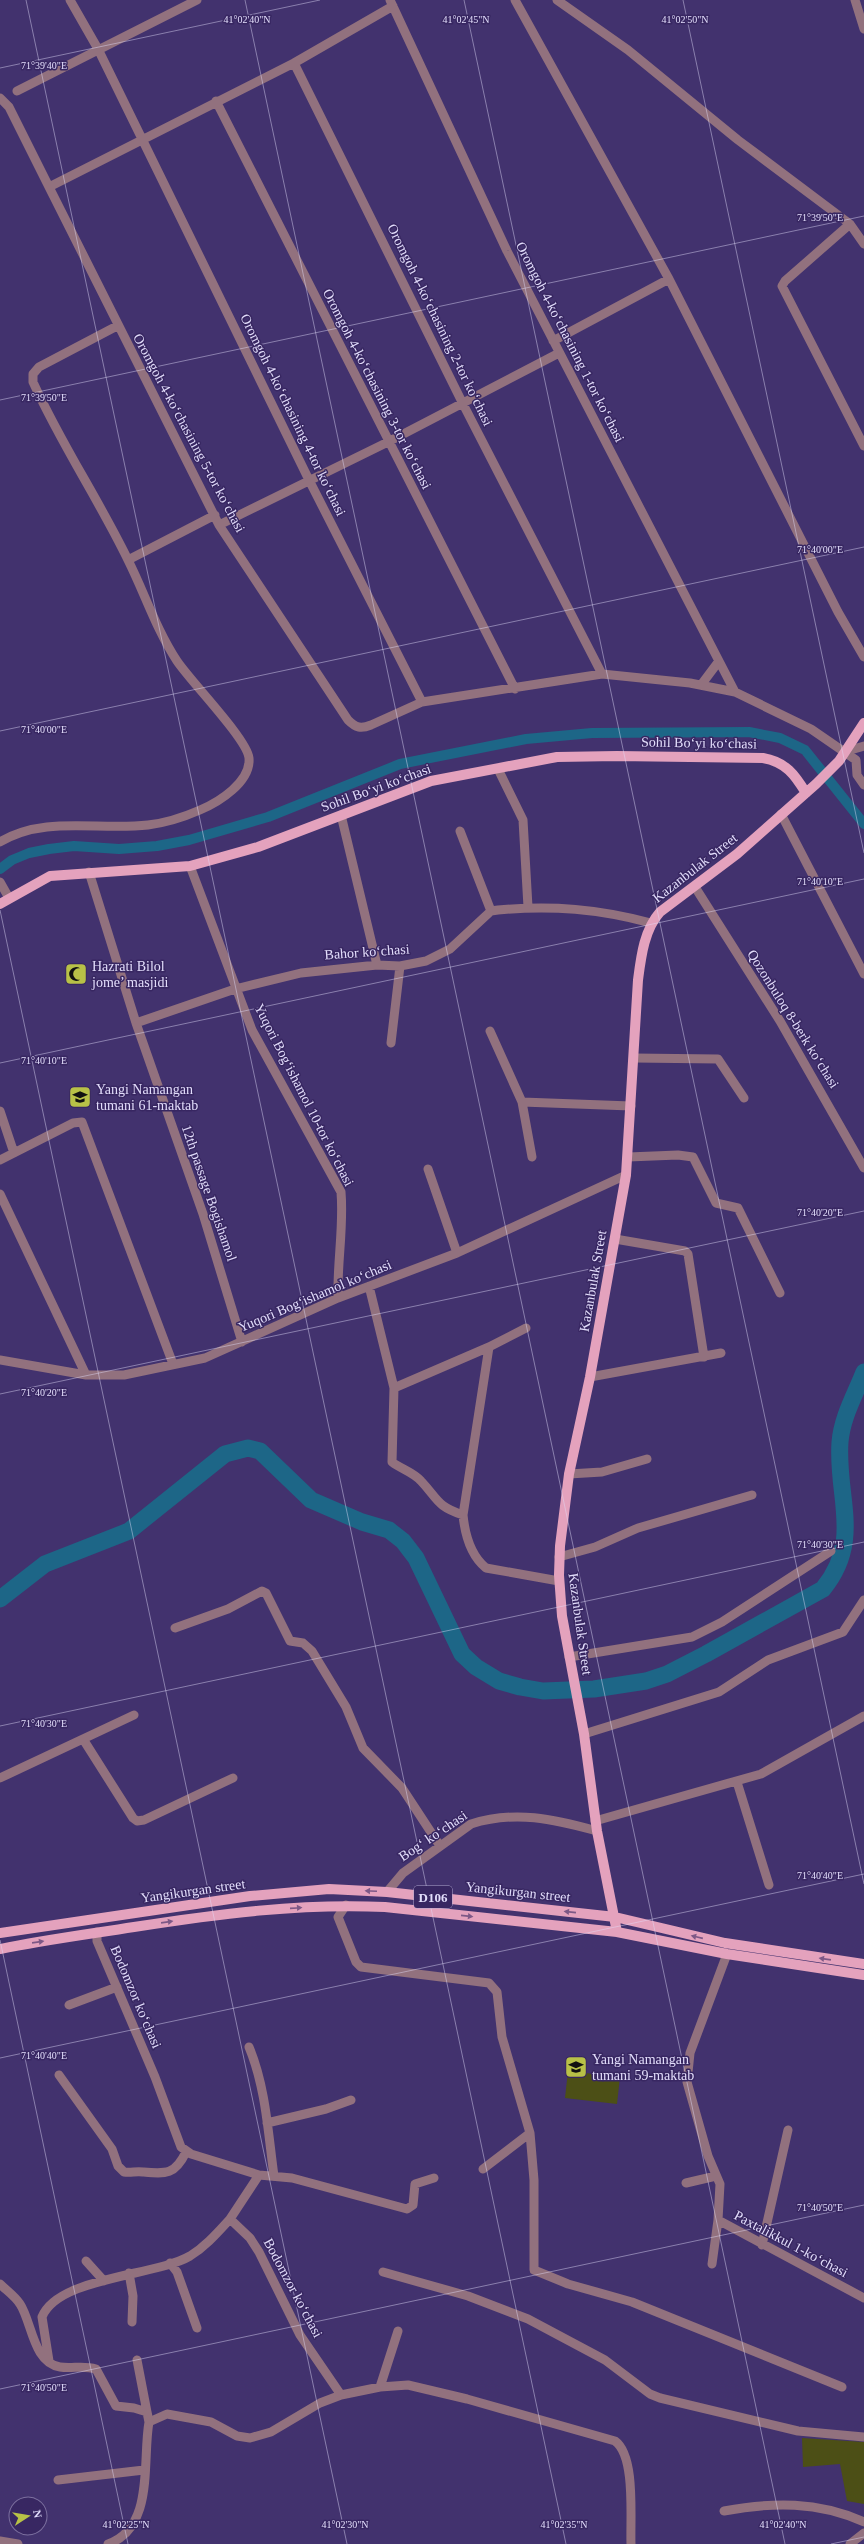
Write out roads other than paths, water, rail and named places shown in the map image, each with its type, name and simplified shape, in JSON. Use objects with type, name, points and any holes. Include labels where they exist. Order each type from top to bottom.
[{"type":"main road","name":"Kazanbulak Street","points":[[617,1932],[597,1831],[584,1734],[569,1657],[559,1581],[559,1557],[569,1474],[590,1377],[626,1175],[638,980],[643,948],[651,923],[660,912],[737,854],[816,784],[839,761],[864,723]]},
{"type":"main road","name":"Sohil Boʻyi koʻchasi","points":[[0,904],[4,890],[50,876],[89,872],[190,866],[258,847],[431,781],[557,758],[617,756],[758,757],[773,760],[784,765],[793,773],[806,793]]},
{"type":"main road","name":"Yangikurgan street","points":[[1,1932],[250,1896],[329,1889],[387,1892],[615,1917],[725,1943],[864,1964]]},
{"type":"main road","name":"Yangikurgan street","points":[[0,1949],[97,1932],[254,1911],[346,1905],[384,1907],[617,1932],[727,1954],[864,1976]]},
{"type":"street","name":"Oromgoh 4-koʻchasining 4-tor koʻchasi","points":[[70,0],[98,49],[309,480],[422,702]]},
{"type":"street","points":[[18,91],[197,0]]},
{"type":"street","points":[[515,0],[670,279],[838,612],[864,657]]},
{"type":"street","points":[[557,0],[628,50],[738,140],[850,224],[864,244]]},
{"type":"street","points":[[855,0],[864,29]]},
{"type":"street","points":[[48,187],[294,63],[391,3]]},
{"type":"street","name":"Oromgoh 4-koʻchasining 1-tor koʻchasi","points":[[391,3],[507,251],[735,692]]},
{"type":"street","name":"Oromgoh 4-koʻchasining 2-tor koʻchasi","points":[[294,63],[463,404],[602,674]]},
{"type":"street","name":"Oromgoh 4-koʻchasining 5-tor koʻchasi","points":[[0,98],[8,107],[117,326],[219,525],[348,720],[354,727],[362,728],[422,702]]},
{"type":"street","name":"Oromgoh 4-koʻchasining 3-tor koʻchasi","points":[[216,101],[388,442],[515,689]]},
{"type":"street","points":[[850,224],[785,280],[782,286],[864,446]]},
{"type":"street","points":[[554,341],[670,279]]},
{"type":"street","points":[[0,842],[15,833],[57,825],[148,825],[179,818],[221,800],[246,771],[249,760],[248,750],[243,740],[203,696],[177,661],[156,626],[128,560],[39,396],[33,382],[33,374],[40,367],[117,326]]},
{"type":"street","points":[[219,525],[388,442],[559,353]]},
{"type":"street","points":[[128,560],[214,515]]},
{"type":"street","points":[[701,685],[719,661]]},
{"type":"street","points":[[422,702],[515,689],[602,674],[701,685],[735,692],[811,729],[846,751],[856,760],[856,775],[864,785]]},
{"type":"street","points":[[846,751],[864,746]]},
{"type":"street","points":[[498,769],[523,820],[528,907]]},
{"type":"street","points":[[781,814],[864,974]]},
{"type":"street","points":[[341,815],[377,965]]},
{"type":"street","points":[[460,831],[491,911],[555,906],[616,914],[651,923]]},
{"type":"street","name":"Yuqori Bogʻishamol 10-tor koʻchasi","points":[[190,866],[252,1030],[341,1192],[343,1218],[339,1237],[338,1298]]},
{"type":"street","name":"12th passage Bogishamol","points":[[89,872],[136,1024],[204,1214],[242,1342]]},
{"type":"street","name":"Qozonbuloq 8-berk koʻchasi","points":[[695,887],[780,1021],[864,1168]]},
{"type":"street","name":"Bahor koʻchasi","points":[[136,1024],[235,988],[301,973],[377,965],[400,966],[426,961],[450,949],[491,911]]},
{"type":"street","points":[[391,1043],[400,966]]},
{"type":"street","points":[[490,1031],[522,1102],[532,1157]]},
{"type":"street","points":[[634,1058],[718,1059],[744,1098]]},
{"type":"street","points":[[522,1102],[631,1106]]},
{"type":"street","points":[[0,1111],[14,1153]]},
{"type":"street","points":[[0,1160],[74,1123],[82,1122],[173,1364]]},
{"type":"street","points":[[628,1157],[678,1155],[693,1157],[716,1203],[738,1208],[780,1293]]},
{"type":"street","points":[[428,1168],[456,1253]]},
{"type":"street","name":"Yuqori Bogʻishamol koʻchasi","points":[[0,1360],[86,1375],[124,1375],[205,1358],[338,1298],[456,1253],[626,1175]]},
{"type":"street","points":[[0,1194],[86,1375]]},
{"type":"street","points":[[615,1239],[685,1251],[688,1254],[704,1357]]},
{"type":"street","points":[[369,1286],[394,1388],[392,1462],[421,1480],[435,1500],[448,1510],[463,1515]]},
{"type":"street","points":[[394,1388],[489,1347],[526,1328]]},
{"type":"street","points":[[489,1347],[463,1515],[464,1528],[472,1552],[486,1568],[559,1581]]},
{"type":"street","points":[[590,1377],[721,1353]]},
{"type":"street","points":[[569,1474],[602,1472],[647,1459]]},
{"type":"street","points":[[559,1557],[595,1547],[638,1528],[752,1495]]},
{"type":"street","points":[[569,1657],[692,1637],[722,1622],[831,1551]]},
{"type":"street","points":[[175,1628],[228,1609],[260,1592],[266,1593],[290,1641],[304,1643],[312,1651],[346,1707],[363,1748],[402,1788],[440,1846]]},
{"type":"street","points":[[584,1734],[719,1692],[768,1660],[844,1632],[864,1600]]},
{"type":"street","points":[[0,1778],[134,1715]]},
{"type":"street","points":[[596,1821],[737,1782],[777,1767],[864,1716]]},
{"type":"street","points":[[83,1739],[133,1818],[137,1821],[144,1820],[233,1778]]},
{"type":"street","points":[[737,1782],[769,1885]]},
{"type":"street","name":"Bogʻ koʻchasi","points":[[387,1892],[403,1873],[471,1824],[506,1816],[555,1819],[597,1831]]},
{"type":"street","points":[[346,1905],[338,1917],[356,1962],[361,1967],[478,1982],[494,1986],[497,1992],[502,2037],[530,2133],[534,2180],[534,2270],[568,2284],[632,2302],[842,2387]]},
{"type":"street","name":"Bodomzor koʻchasi","points":[[97,1932],[97,1941],[155,2077],[179,2143],[186,2152]]},
{"type":"street","name":"Paxtalikkul 1-koʻchasi","points":[[727,1954],[690,2053],[687,2082],[716,2176],[720,2184],[721,2194],[718,2220],[762,2245],[864,2298]]},
{"type":"street","points":[[69,2004],[117,1987]]},
{"type":"street","points":[[249,2047],[259,2076],[274,2176]]},
{"type":"street","points":[[59,2075],[112,2149],[118,2166],[124,2172],[159,2174],[170,2171],[181,2162],[186,2152],[259,2175],[292,2178],[407,2208],[413,2205],[415,2184],[434,2178]]},
{"type":"street","points":[[267,2124],[326,2110],[351,2100]]},
{"type":"street","points":[[762,2245],[788,2130]]},
{"type":"street","points":[[483,2169],[530,2133]]},
{"type":"street","points":[[49,2361],[42,2326],[44,2311],[58,2298],[104,2281],[189,2256],[206,2243],[230,2219],[259,2175]]},
{"type":"street","points":[[686,2183],[716,2176]]},
{"type":"street","name":"Bodomzor koʻchasi","points":[[230,2219],[253,2243],[300,2335],[341,2395]]},
{"type":"street","points":[[712,2264],[718,2220]]},
{"type":"street","points":[[86,2261],[104,2281]]},
{"type":"street","points":[[170,2262],[177,2272],[197,2328]]},
{"type":"street","points":[[383,2272],[468,2296],[528,2319],[605,2360],[650,2394],[660,2398],[798,2431],[864,2437]]},
{"type":"street","points":[[129,2273],[133,2296],[132,2322]]},
{"type":"street","points":[[0,2284],[20,2304],[40,2352],[49,2361],[60,2367],[85,2366],[96,2369],[116,2406],[134,2408],[147,2412]]},
{"type":"street","points":[[380,2387],[398,2331]]},
{"type":"street","points":[[108,2544],[118,2541],[125,2535],[137,2518],[143,2492],[149,2422],[137,2360]]},
{"type":"street","points":[[149,2422],[167,2414],[211,2422],[237,2436],[250,2438],[271,2432],[320,2403],[341,2395],[380,2387],[408,2386],[428,2390],[615,2441],[623,2448],[628,2464],[631,2544]]},
{"type":"street","points":[[58,2480],[144,2470]]},
{"type":"street","points":[[724,2511],[762,2504],[790,2505],[833,2510],[864,2522]]},
{"type":"street","points":[[0,2541],[18,2544]]},
{"type":"waterway","points":[[0,869],[12,860],[29,853],[49,849],[74,846],[119,849],[157,846],[189,840],[268,817],[400,764],[526,739],[592,733],[749,732],[780,738],[805,750],[864,824]]},
{"type":"waterway","points":[[0,1599],[45,1564],[129,1531],[225,1454],[248,1448],[260,1451],[311,1500],[362,1522],[389,1530],[403,1541],[416,1558],[462,1654],[476,1667],[499,1681],[543,1691],[594,1689],[646,1681],[667,1674],[706,1654],[823,1589],[835,1571],[842,1553],[845,1535],[845,1518],[840,1462],[841,1433],[849,1406],[864,1372]]},
{"type":"place","name":"Hazrati Bilol jome’ masjidi","points":[[76,974]]},
{"type":"place","name":"Yangi Namangan tumani 61-maktab","points":[[80,1097]]},
{"type":"place","name":"Yangi Namangan tumani 59-maktab","points":[[576,2067]]}]
